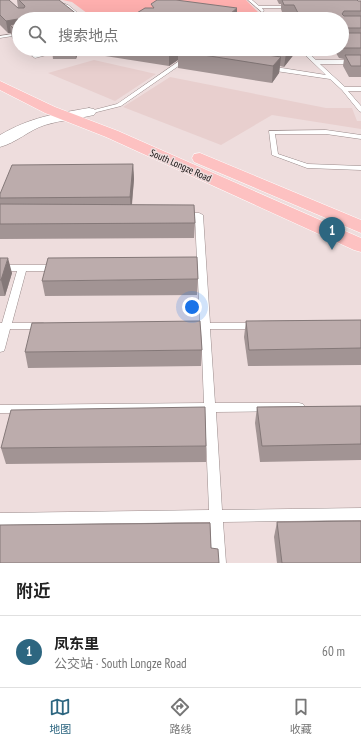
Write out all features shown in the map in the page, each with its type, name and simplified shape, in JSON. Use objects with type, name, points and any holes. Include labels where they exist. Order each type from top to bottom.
[{"type":"main road","name":"South Longze Road","points":[[0,71],[89,112],[361,227]]},
{"type":"main road","name":"South Longze Road","points":[[0,85],[50,110],[112,134],[361,246]]},
{"type":"street","points":[[0,142],[22,128],[42,121],[89,112]]},
{"type":"lane","points":[[250,0],[263,12]]},
{"type":"lane","points":[[49,2],[56,1],[74,12]]},
{"type":"lane","points":[[258,7],[296,7]]},
{"type":"lane","points":[[0,37],[12,35]]},
{"type":"lane","points":[[89,112],[119,105],[189,56],[197,58]]},
{"type":"lane","points":[[308,56],[329,77],[344,89],[361,110]]},
{"type":"lane","points":[[314,62],[361,62]]},
{"type":"lane","points":[[259,66],[329,77]]},
{"type":"lane","points":[[344,89],[361,89]]},
{"type":"lane","points":[[361,137],[326,132],[271,132],[276,155],[307,166],[361,168]]},
{"type":"lane","points":[[175,215],[199,215],[198,267],[206,326],[219,563]]},
{"type":"lane","points":[[0,268],[69,268]]},
{"type":"lane","points":[[0,348],[3,326],[22,268]]},
{"type":"lane","points":[[3,326],[54,326]]},
{"type":"lane","points":[[190,326],[268,326]]},
{"type":"lane","points":[[0,409],[313,406]]},
{"type":"lane","points":[[0,519],[361,514]]},
{"type":"shaded area","points":[[63,0],[246,0],[258,12],[86,12],[72,2]]},
{"type":"shaded area","points":[[94,60],[156,74],[115,101],[48,73]]},
{"type":"shaded area","points":[[170,77],[326,108],[352,108],[357,121],[361,121],[361,129],[272,115],[221,145],[123,107]]},
{"type":"building","points":[[0,0],[9,0],[18,8],[24,8],[25,6],[19,0],[59,0],[74,12],[12,12],[12,20],[6,21],[0,15]]},
{"type":"building","points":[[157,0],[176,0],[237,8],[232,12],[138,12],[145,8],[154,8],[151,4]]},
{"type":"building","points":[[282,0],[357,0],[361,1],[361,11],[298,12],[294,5],[284,5]]},
{"type":"building","points":[[349,16],[361,16],[361,28],[349,28]]},
{"type":"building","points":[[349,33],[361,33],[361,48],[349,48]]},
{"type":"building","points":[[361,55],[361,66],[351,66],[346,56]]},
{"type":"building","points":[[210,56],[281,57],[273,66]]},
{"type":"building","points":[[133,164],[130,197],[0,198],[0,194],[12,165]]},
{"type":"building","points":[[0,204],[194,205],[195,223],[0,224]]},
{"type":"building","points":[[197,257],[198,279],[42,281],[48,258]]},
{"type":"building","points":[[0,258],[8,258],[1,280],[0,280]]},
{"type":"building","points":[[361,320],[361,348],[249,350],[246,321]]},
{"type":"building","points":[[200,321],[202,350],[25,352],[32,323]]},
{"type":"building","points":[[361,406],[361,444],[262,446],[257,407]]},
{"type":"building","points":[[205,407],[206,446],[1,448],[11,410]]},
{"type":"building","points":[[361,521],[361,563],[282,563],[277,522]]},
{"type":"building","points":[[210,523],[211,548],[218,549],[219,563],[0,563],[0,525]]},
{"type":"place","name":"凤东里","points":[[332,250]]}]
